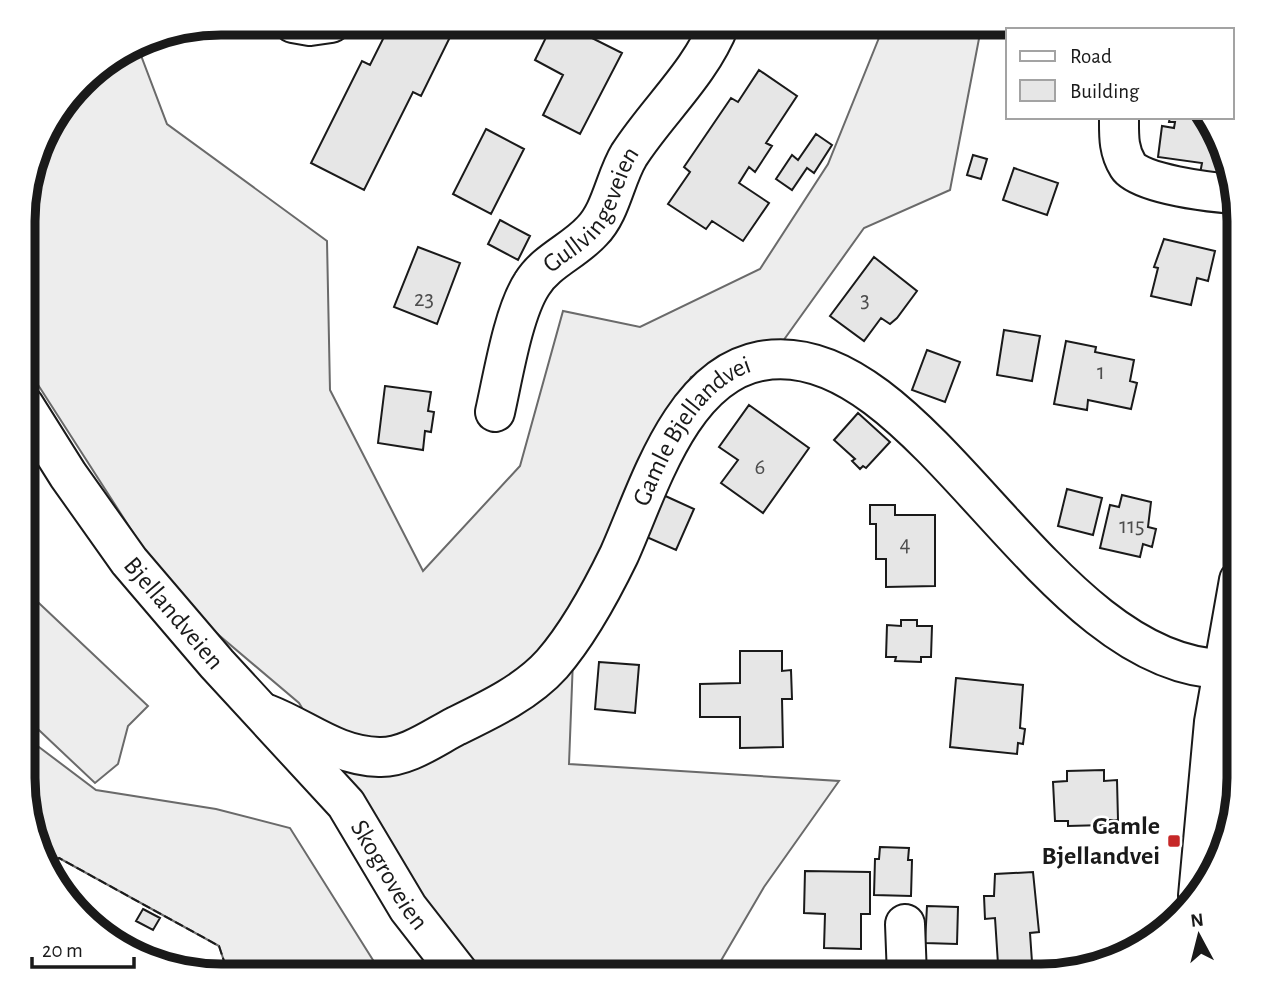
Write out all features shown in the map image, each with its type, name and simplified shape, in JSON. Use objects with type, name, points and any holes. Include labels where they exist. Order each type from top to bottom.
[{"type":"street","name":"Gullvingeveien","points":[[495,412],[516,327],[530,287],[539,274],[593,231],[617,176],[631,152],[690,78],[713,35]]},
{"type":"street","points":[[1119,119],[1119,145],[1129,168],[1142,177],[1224,192]]},
{"type":"street","name":"Gamle Bjellandvei","points":[[267,714],[327,746],[380,757],[411,749],[502,703],[551,664],[584,617],[618,556],[667,444],[702,396],[715,383],[743,367],[758,361],[788,358],[825,368],[864,386],[976,495],[1062,585],[1139,645],[1202,668],[1224,669]]},
{"type":"street","name":"Bjellandveien","points":[[35,422],[68,475],[129,561],[217,664],[267,714],[346,804]]},
{"type":"street","points":[[1199,875],[1205,795],[1227,651]]},
{"type":"street","name":"Skogroveien","points":[[346,804],[408,908],[452,964]]},
{"type":"street","points":[[905,924],[907,964]]},
{"type":"shaded area","points":[[880,35],[980,35],[950,190],[864,228],[783,341],[691,377],[575,607],[569,764],[839,781],[764,887],[719,964],[473,964],[425,908],[299,703],[175,598],[35,380],[35,221],[41,173],[49,150],[66,118],[81,98],[108,73],[140,54],[167,124],[327,241],[330,390],[423,571],[520,466],[563,311],[640,327],[760,269],[828,164]]},
{"type":"shaded area","points":[[35,599],[148,706],[128,726],[118,764],[95,783],[35,726]]},
{"type":"shaded area","points":[[35,744],[96,790],[216,809],[290,828],[375,964],[225,964],[219,946],[59,858],[54,860],[41,826],[35,790]]},
{"type":"building","points":[[385,35],[451,35],[421,96],[413,92],[364,190],[311,163],[362,61],[370,65]]},
{"type":"building","points":[[547,35],[586,35],[622,53],[580,134],[543,115],[563,75],[535,60]]},
{"type":"building","points":[[759,70],[797,96],[766,143],[772,146],[755,172],[749,167],[739,183],[769,203],[743,241],[712,221],[706,229],[668,204],[690,172],[684,167],[731,98],[738,102]]},
{"type":"building","points":[[1170,119],[1196,119],[1213,150],[1222,182],[1199,179],[1202,163],[1158,157],[1162,126],[1174,128],[1175,122],[1169,122]]},
{"type":"building","points":[[486,129],[524,149],[491,214],[453,194]]},
{"type":"building","points":[[816,134],[832,145],[814,173],[807,168],[792,190],[776,179],[792,155],[798,160]]},
{"type":"building","points":[[973,155],[987,159],[981,179],[967,175]]},
{"type":"building","points":[[1014,168],[1058,183],[1047,215],[1003,200]]},
{"type":"building","points":[[500,220],[530,236],[518,260],[488,244]]},
{"type":"building","points":[[1164,239],[1215,251],[1208,281],[1197,278],[1191,305],[1151,296],[1158,268],[1154,267]]},
{"type":"building","points":[[418,247],[460,263],[437,324],[394,307]]},
{"type":"building","points":[[874,257],[917,291],[897,318],[890,324],[881,318],[864,341],[830,316]]},
{"type":"building","points":[[1004,330],[1040,336],[1032,381],[997,375]]},
{"type":"building","points":[[1066,341],[1096,347],[1095,352],[1134,360],[1130,381],[1137,383],[1131,409],[1088,400],[1087,410],[1054,404]]},
{"type":"building","points":[[927,350],[960,362],[945,402],[912,390]]},
{"type":"building","points":[[385,386],[431,392],[428,411],[434,412],[431,432],[425,431],[423,450],[378,443]]},
{"type":"building","points":[[749,405],[809,448],[763,513],[721,483],[738,460],[719,447]]},
{"type":"building","points":[[858,413],[890,442],[866,468],[863,466],[860,469],[852,461],[855,459],[834,440]]},
{"type":"building","points":[[1067,489],[1102,498],[1093,535],[1058,526]]},
{"type":"building","points":[[661,494],[694,509],[676,550],[642,535]]},
{"type":"building","points":[[1122,495],[1151,502],[1148,527],[1156,529],[1152,547],[1143,544],[1140,557],[1100,548],[1110,505],[1119,507]]},
{"type":"building","points":[[870,505],[895,505],[895,515],[935,515],[935,586],[886,587],[886,559],[876,559],[876,524],[870,524]]},
{"type":"building","points":[[901,620],[917,620],[917,626],[932,626],[931,657],[921,657],[921,662],[895,661],[896,657],[886,657],[887,625],[901,626]]},
{"type":"building","points":[[740,651],[782,651],[782,671],[791,670],[792,699],[782,699],[783,747],[740,748],[740,717],[700,717],[700,684],[740,683]]},
{"type":"building","points":[[599,662],[639,665],[635,713],[595,709]]},
{"type":"building","points":[[956,678],[1023,685],[1020,728],[1025,729],[1023,744],[1018,743],[1017,754],[950,747]]},
{"type":"building","points":[[1104,770],[1104,781],[1117,780],[1118,820],[1105,820],[1105,825],[1068,826],[1068,821],[1055,821],[1053,782],[1067,781],[1067,771]]},
{"type":"building","points":[[880,847],[909,848],[908,860],[912,860],[911,896],[874,895],[875,859],[879,859]]},
{"type":"building","points":[[805,871],[870,872],[870,914],[861,914],[861,949],[824,948],[825,914],[804,913]]},
{"type":"building","points":[[1033,872],[1039,932],[1030,933],[1032,962],[998,964],[995,918],[985,919],[984,896],[994,896],[995,874]]},
{"type":"building","points":[[927,906],[958,907],[957,944],[925,943]]},
{"type":"building","points":[[143,909],[160,918],[153,930],[136,921]]},
{"type":"fence","points":[[54,861],[59,858],[219,946],[225,964]]},
{"type":"place","name":"Gamle Bjellandvei","points":[[1174,841]]}]
